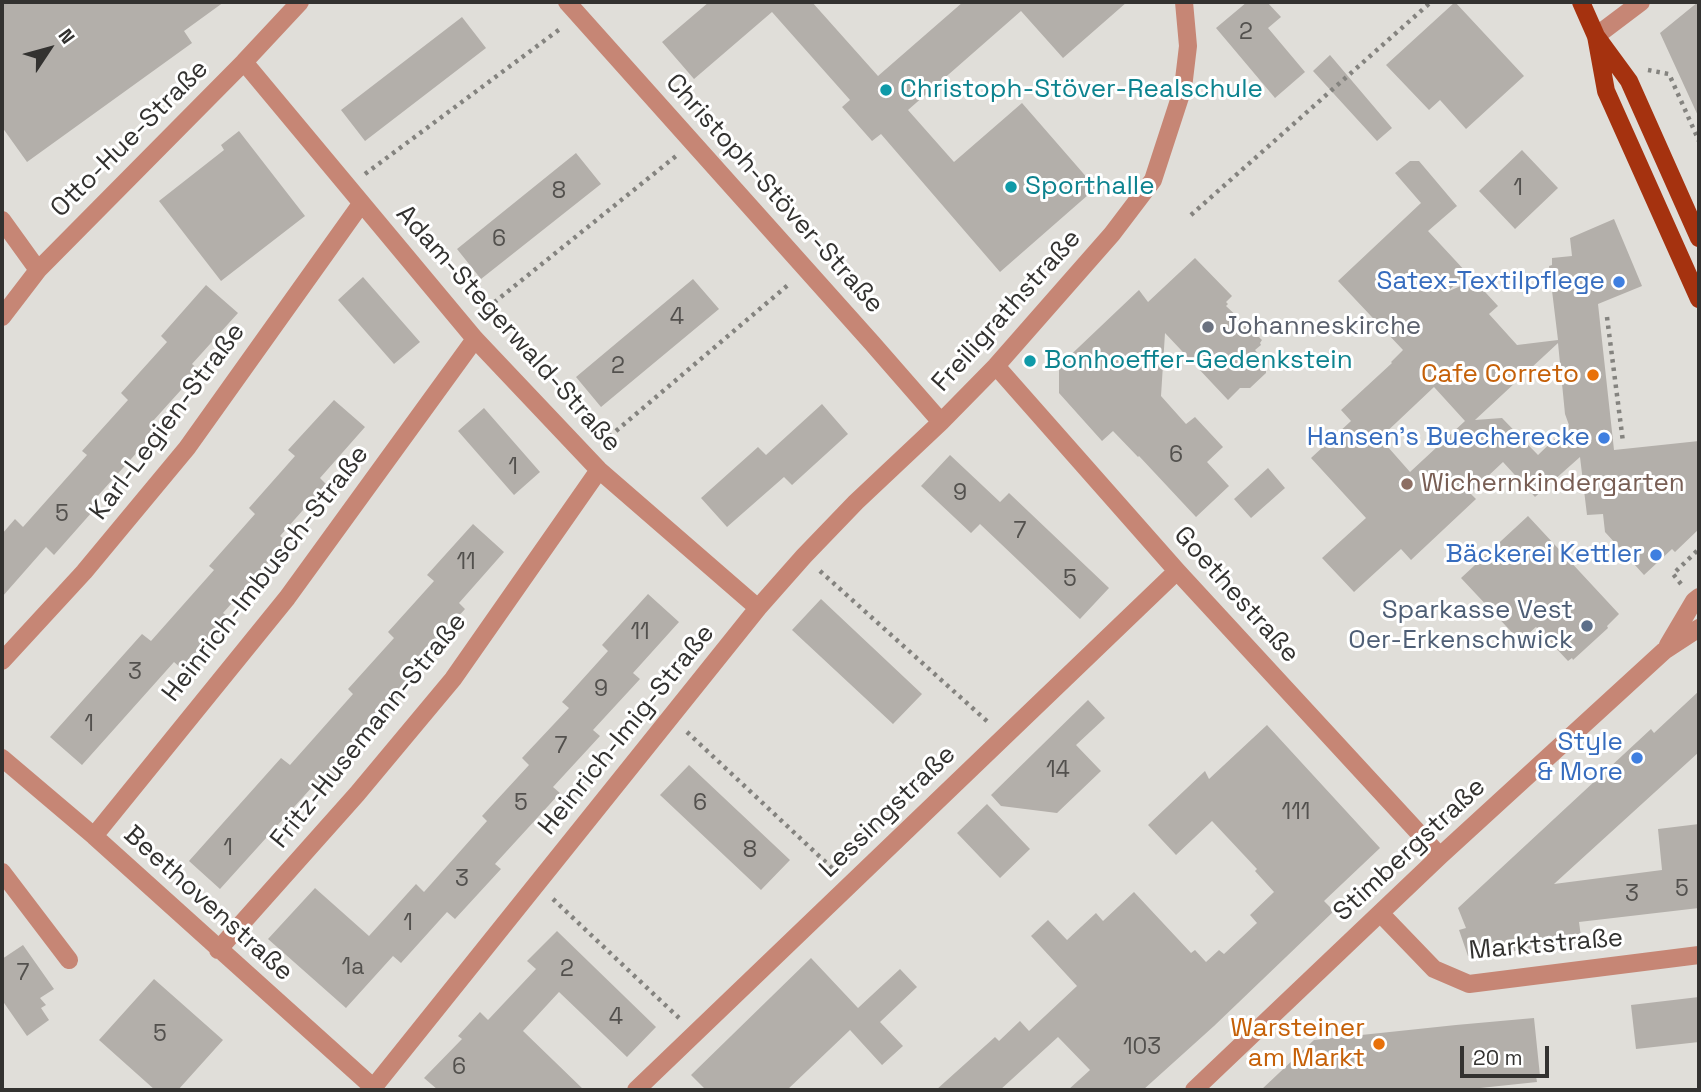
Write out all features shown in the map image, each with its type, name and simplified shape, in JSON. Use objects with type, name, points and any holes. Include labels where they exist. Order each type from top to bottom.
[{"type":"main road","points":[[1581,2],[1596,36],[1629,81],[1699,239]]},
{"type":"main road","points":[[1596,36],[1606,91],[1699,299]]},
{"type":"street","name":"Otto-Hue-Straße","points":[[2,317],[38,270],[300,2]]},
{"type":"street","name":"Freiligrathstraße","points":[[941,422],[996,366],[1112,234],[1153,180],[1183,88],[1188,46],[1184,2]]},
{"type":"street","points":[[1596,36],[1641,2]]},
{"type":"street","name":"Christoph-Stöver-Straße","points":[[573,8],[941,422]]},
{"type":"street","name":"Adam-Stegerwald-Straße","points":[[244,62],[469,333],[599,470],[758,608]]},
{"type":"street","name":"Karl-Legien-Straße","points":[[2,661],[85,572],[187,449],[361,204]]},
{"type":"street","points":[[2,220],[38,270]]},
{"type":"street","name":"Heinrich-Imbusch-Straße","points":[[93,836],[286,598],[469,333]]},
{"type":"street","name":"Goethestraße","points":[[996,366],[1177,571],[1440,856]]},
{"type":"street","name":"Heinrich-Imig-Straße","points":[[375,1089],[758,608],[856,502],[941,422]]},
{"type":"street","name":"Fritz-Husemann-Straße","points":[[218,950],[357,794],[453,679],[599,470]]},
{"type":"street","name":"Lessingstraße","points":[[635,1090],[1177,571]]},
{"type":"street","name":"Stimbergstraße","points":[[1664,650],[1699,597]]},
{"type":"street","name":"Stimbergstraße","points":[[1194,1090],[1440,856],[1664,650],[1699,628]]},
{"type":"street","name":"Beethovenstraße","points":[[2,758],[375,1089]]},
{"type":"street","points":[[2,873],[69,960]]},
{"type":"street","name":"Marktstraße","points":[[1381,914],[1434,969],[1469,984],[1699,955]]},
{"type":"path","points":[[1191,215],[1431,2]]},
{"type":"path","points":[[347,187],[573,8]]},
{"type":"path","points":[[1638,68],[1669,74],[1699,141]]},
{"type":"path","points":[[469,333],[693,143]]},
{"type":"path","points":[[586,456],[806,269]]},
{"type":"path","points":[[1607,317],[1623,442]]},
{"type":"path","points":[[804,556],[1004,737]]},
{"type":"path","points":[[671,717],[850,885]]},
{"type":"path","points":[[537,884],[696,1033]]},
{"type":"building","points":[[2,2],[224,2],[184,31],[192,43],[27,162],[2,127]]},
{"type":"building","points":[[709,2],[812,2],[878,76],[963,2],[1127,2],[1063,58],[1021,11],[908,110],[954,162],[1022,103],[1096,188],[1000,272],[881,134],[872,141],[842,107],[850,100],[772,12],[694,79],[662,42]]},
{"type":"building","points":[[1247,2],[1267,2],[1281,17],[1268,28],[1305,72],[1275,98],[1216,28]]},
{"type":"building","points":[[1455,2],[1524,76],[1466,129],[1440,100],[1429,110],[1386,65]]},
{"type":"building","points":[[1699,2],[1699,118],[1660,33]]},
{"type":"building","points":[[462,17],[486,48],[365,141],[341,110]]},
{"type":"building","points":[[1330,55],[1392,128],[1377,141],[1313,71]]},
{"type":"building","points":[[239,131],[305,216],[221,281],[159,201],[224,150],[221,145]]},
{"type":"building","points":[[1522,150],[1558,188],[1515,229],[1479,191]]},
{"type":"building","points":[[576,153],[601,184],[481,279],[457,249]]},
{"type":"building","points":[[1410,161],[1419,161],[1457,206],[1428,231],[1467,273],[1447,292],[1474,280],[1498,306],[1489,314],[1517,345],[1558,340],[1549,266],[1552,265],[1552,258],[1572,256],[1570,238],[1614,219],[1642,286],[1598,304],[1614,450],[1699,441],[1699,529],[1675,552],[1672,549],[1644,575],[1605,532],[1603,514],[1587,515],[1580,457],[1535,497],[1503,462],[1470,493],[1476,499],[1411,560],[1401,549],[1354,592],[1322,558],[1366,518],[1311,458],[1351,421],[1341,410],[1403,350],[1338,281],[1421,203],[1395,173]],"holes":[[[1558,343],[1565,414],[1569,425],[1538,455],[1502,418],[1475,420]],[[1434,387],[1465,421],[1410,472],[1380,438]]]},
{"type":"building","points":[[1195,258],[1232,296],[1226,306],[1262,340],[1255,350],[1266,363],[1266,373],[1250,388],[1240,388],[1228,400],[1165,333],[1161,396],[1186,424],[1195,417],[1223,447],[1207,462],[1229,486],[1196,517],[1113,431],[1102,441],[1059,393],[1059,366],[1139,290],[1148,302]]},
{"type":"building","points":[[363,277],[420,342],[394,364],[338,300]]},
{"type":"building","points":[[693,279],[719,309],[601,407],[576,377]]},
{"type":"building","points":[[206,285],[238,313],[192,364],[199,370],[153,421],[159,428],[95,499],[100,503],[54,555],[46,547],[2,597],[2,534],[15,519],[23,527],[87,455],[82,451],[128,400],[121,393],[167,342],[161,336]]},
{"type":"building","points":[[334,400],[365,427],[320,478],[326,484],[280,536],[287,542],[223,613],[228,617],[182,669],[174,662],[82,765],[50,737],[142,634],[151,641],[214,570],[209,566],[255,514],[249,508],[295,456],[288,450]]},
{"type":"building","points":[[822,404],[848,434],[792,485],[784,477],[727,527],[701,498],[758,447],[766,455]]},
{"type":"building","points":[[484,408],[540,472],[514,495],[458,431]]},
{"type":"building","points":[[950,455],[1000,502],[1009,493],[1109,588],[1080,619],[980,524],[971,533],[921,486]]},
{"type":"building","points":[[1268,468],[1285,488],[1251,518],[1234,499]]},
{"type":"building","points":[[1528,516],[1619,614],[1608,628],[1573,660],[1572,658],[1568,661],[1536,627],[1520,641],[1461,578]]},
{"type":"building","points":[[473,524],[504,552],[459,603],[465,609],[419,660],[426,666],[362,738],[367,742],[321,793],[313,786],[220,889],[189,861],[281,758],[290,765],[353,694],[348,689],[394,638],[388,632],[434,581],[427,575]]},
{"type":"building","points":[[648,594],[679,622],[633,673],[640,679],[593,730],[600,736],[553,787],[560,793],[495,864],[501,869],[455,919],[447,912],[401,963],[393,956],[346,1008],[268,939],[315,888],[369,936],[416,884],[424,892],[487,821],[482,816],[529,765],[522,758],[569,708],[562,702],[608,651],[602,645]]},
{"type":"building","points":[[821,599],[922,694],[893,724],[792,630]]},
{"type":"building","points":[[1699,691],[1699,752],[1554,884],[1662,870],[1658,829],[1699,824],[1699,908],[1579,922],[1582,944],[1468,956],[1459,930],[1466,928],[1458,908],[1651,729],[1654,733]]},
{"type":"building","points":[[1088,700],[1105,718],[1076,745],[1101,771],[1057,813],[1001,806],[991,795]]},
{"type":"building","points":[[1267,725],[1380,848],[1324,901],[1334,911],[1143,1090],[1068,1090],[1090,1070],[1058,1037],[1000,1090],[936,1090],[995,1037],[999,1041],[1020,1021],[1029,1031],[1077,986],[1031,936],[1048,920],[1067,940],[1096,913],[1103,921],[1134,892],[1191,953],[1195,950],[1206,962],[1219,950],[1224,954],[1257,923],[1250,915],[1274,892],[1255,871],[1257,869],[1212,821],[1176,855],[1148,825],[1205,771],[1209,779]]},
{"type":"building","points":[[689,765],[790,860],[761,890],[660,795]]},
{"type":"building","points":[[987,804],[1030,849],[1000,878],[957,833]]},
{"type":"building","points":[[557,931],[656,1027],[627,1057],[559,992],[523,1031],[584,1090],[438,1090],[424,1078],[462,1039],[458,1036],[480,1012],[488,1020],[536,969],[527,961]]},
{"type":"building","points":[[23,945],[54,989],[40,998],[46,1005],[41,1008],[49,1020],[27,1036],[2,1000],[2,959]]},
{"type":"building","points":[[811,958],[858,1008],[900,969],[917,987],[880,1022],[903,1046],[882,1065],[850,1030],[787,1090],[706,1090],[691,1075]]},
{"type":"building","points":[[154,979],[223,1040],[178,1090],[155,1090],[99,1040]]},
{"type":"building","points":[[1699,997],[1699,1042],[1636,1049],[1631,1005]]},
{"type":"building","points":[[1534,1018],[1540,1076],[1536,1076],[1537,1082],[1461,1090],[1261,1090],[1314,1040]]},
{"type":"place","name":"Christoph-Stöver-Realschule","points":[[886,90]]},
{"type":"place","name":"Sporthalle","points":[[1011,187]]},
{"type":"place","name":"Satex-Textilpflege","points":[[1619,282]]},
{"type":"place","name":"Johanneskirche","points":[[1208,327]]},
{"type":"place","name":"Bonhoeffer-Gedenkstein","points":[[1030,361]]},
{"type":"place","name":"Cafe Correto","points":[[1593,375]]},
{"type":"place","name":"Hansen's Buecherecke","points":[[1604,438]]},
{"type":"place","name":"Wichernkindergarten","points":[[1407,484]]},
{"type":"place","name":"Bäckerei Kettler","points":[[1656,555]]},
{"type":"place","name":"Sparkasse Vest Oer-Erkenschwick","points":[[1587,626]]},
{"type":"place","name":"Style & More","points":[[1637,758]]},
{"type":"place","name":"Warsteiner am Markt","points":[[1379,1044]]}]
